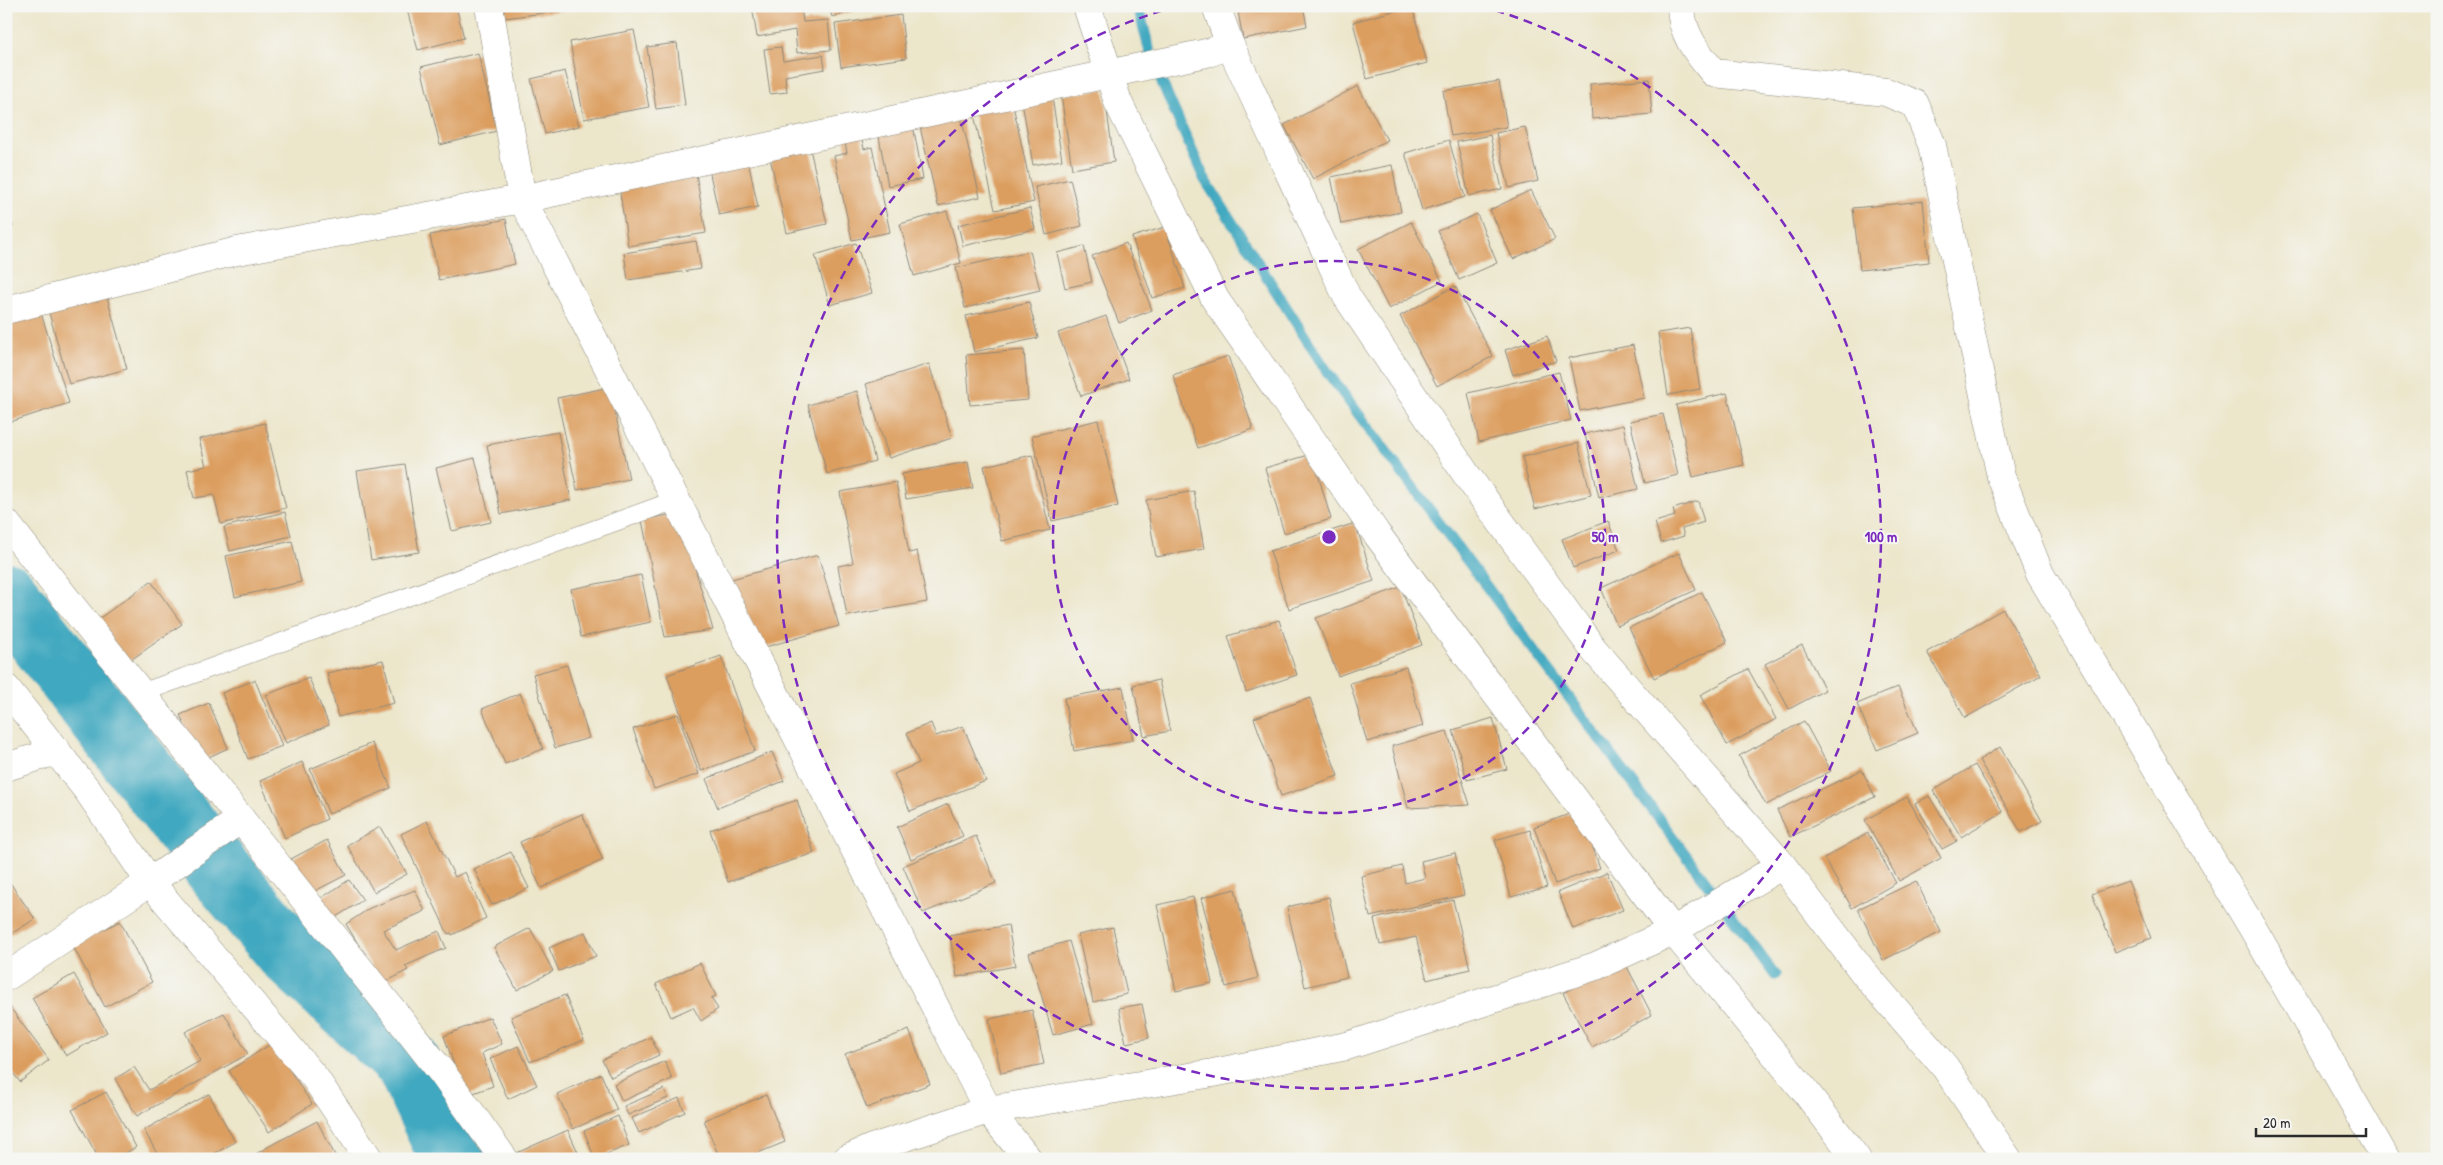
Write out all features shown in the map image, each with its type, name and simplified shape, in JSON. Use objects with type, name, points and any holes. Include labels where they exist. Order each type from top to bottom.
[{"type":"street","points":[[489,6],[522,198],[988,1110],[1028,1159]]},
{"type":"street","points":[[1088,6],[1117,72],[1118,102],[1215,299],[1376,533],[1857,1159]]},
{"type":"street","points":[[1216,6],[1220,48],[1347,297],[1468,477],[1594,650],[1782,865],[1864,973],[1945,1067],[2008,1159]]},
{"type":"street","points":[[1681,6],[1681,20],[1695,51],[1714,73],[1886,92],[1914,104],[1932,145],[2001,477],[2040,574],[2252,927],[2386,1159]]},
{"type":"street","points":[[6,310],[237,251],[522,198],[1117,72],[1220,48]]},
{"type":"street","points":[[6,523],[443,1074],[504,1159]]},
{"type":"street","points":[[6,688],[314,1078],[369,1159]]},
{"type":"street","points":[[6,767],[57,751]]},
{"type":"street","points":[[6,977],[156,878],[241,819]]},
{"type":"street","points":[[847,1159],[872,1148],[988,1110],[1213,1073],[1347,1046],[1596,966],[1680,927],[1782,865]]},
{"type":"lane","points":[[141,693],[676,500]]},
{"type":"building","points":[[406,6],[456,6],[464,38],[418,50]]},
{"type":"building","points":[[503,6],[574,6],[575,9],[505,18]]},
{"type":"building","points":[[752,6],[801,6],[803,22],[828,20],[831,50],[797,53],[795,30],[757,37]]},
{"type":"building","points":[[829,6],[870,6],[870,7],[832,17]]},
{"type":"building","points":[[1237,6],[1303,6],[1307,26],[1243,39]]},
{"type":"building","points":[[1412,6],[1427,63],[1367,79],[1353,22]]},
{"type":"building","points":[[901,15],[906,58],[841,67],[835,24]]},
{"type":"building","points":[[634,30],[649,107],[584,119],[570,42]]},
{"type":"building","points":[[677,43],[685,105],[656,109],[647,47]]},
{"type":"building","points":[[781,47],[783,61],[823,55],[825,69],[785,76],[787,92],[770,94],[764,49]]},
{"type":"building","points":[[478,53],[497,131],[440,145],[421,67]]},
{"type":"building","points":[[565,71],[579,126],[545,134],[531,79]]},
{"type":"building","points":[[1649,79],[1652,114],[1592,119],[1590,84]]},
{"type":"building","points":[[1499,81],[1507,127],[1451,136],[1443,91]]},
{"type":"building","points":[[1358,86],[1387,140],[1313,179],[1284,125]]},
{"type":"building","points":[[1104,89],[1114,162],[1072,169],[1061,95]]},
{"type":"building","points":[[1051,91],[1062,160],[1033,165],[1021,96]]},
{"type":"building","points":[[1011,96],[1034,202],[995,210],[972,105]]},
{"type":"building","points":[[959,108],[980,197],[938,206],[918,118]]},
{"type":"building","points":[[913,125],[923,179],[888,186],[878,131]]},
{"type":"building","points":[[1525,127],[1538,181],[1509,188],[1496,133]]},
{"type":"building","points":[[860,130],[864,149],[872,147],[890,232],[852,240],[834,156],[847,153],[843,133]]},
{"type":"building","points":[[1490,135],[1502,189],[1469,196],[1457,142]]},
{"type":"building","points":[[808,140],[827,224],[787,233],[768,149]]},
{"type":"building","points":[[1449,140],[1465,197],[1422,210],[1405,153]]},
{"type":"building","points":[[747,156],[758,207],[719,215],[708,165]]},
{"type":"building","points":[[1392,165],[1401,212],[1341,224],[1331,177]]},
{"type":"building","points":[[695,168],[706,233],[628,246],[618,180]]},
{"type":"building","points":[[1070,179],[1082,226],[1046,235],[1035,187]]},
{"type":"building","points":[[1531,190],[1555,239],[1513,259],[1490,210]]},
{"type":"building","points":[[1923,201],[1929,262],[1860,270],[1853,208]]},
{"type":"building","points":[[6,202],[13,227],[6,229]]},
{"type":"building","points":[[1030,208],[1035,229],[963,246],[958,225]]},
{"type":"building","points":[[947,211],[961,263],[914,276],[900,224]]},
{"type":"building","points":[[1477,214],[1497,263],[1459,280],[1438,231]]},
{"type":"building","points":[[506,219],[515,264],[439,280],[430,235]]},
{"type":"building","points":[[1411,222],[1442,281],[1389,309],[1358,249]]},
{"type":"building","points":[[1165,227],[1185,288],[1152,298],[1132,237]]},
{"type":"building","points":[[696,241],[701,269],[628,280],[624,253]]},
{"type":"building","points":[[856,243],[872,293],[830,305],[815,255]]},
{"type":"building","points":[[1126,243],[1152,310],[1119,323],[1092,256]]},
{"type":"building","points":[[1084,246],[1092,282],[1065,288],[1057,253]]},
{"type":"building","points":[[1030,251],[1040,290],[965,308],[956,268]]},
{"type":"building","points":[[104,286],[127,369],[69,384],[46,302]]},
{"type":"building","points":[[1455,286],[1493,356],[1437,386],[1400,316]]},
{"type":"building","points":[[1029,302],[1038,338],[974,352],[966,316]]},
{"type":"building","points":[[41,313],[69,403],[10,422],[6,411],[6,323]]},
{"type":"building","points":[[1106,316],[1129,379],[1081,396],[1058,333]]},
{"type":"building","points":[[1690,328],[1700,389],[1668,395],[1658,333]]},
{"type":"building","points":[[1547,336],[1556,361],[1513,375],[1505,350]]},
{"type":"building","points":[[1633,345],[1644,398],[1580,411],[1569,358]]},
{"type":"building","points":[[1024,350],[1028,400],[970,405],[966,355]]},
{"type":"building","points":[[1228,356],[1253,429],[1198,448],[1173,375]]},
{"type":"building","points":[[929,364],[952,438],[889,458],[866,384]]},
{"type":"building","points":[[1559,372],[1571,420],[1479,442],[1468,393]]},
{"type":"building","points":[[610,387],[629,479],[577,490],[557,398]]},
{"type":"building","points":[[857,391],[875,461],[827,474],[808,405]]},
{"type":"building","points":[[1727,393],[1744,465],[1693,477],[1676,405]]},
{"type":"building","points":[[1663,414],[1678,475],[1645,483],[1630,421]]},
{"type":"building","points":[[1098,420],[1118,506],[1052,521],[1032,436]]},
{"type":"building","points":[[265,423],[286,508],[221,524],[214,495],[194,498],[187,470],[206,466],[199,439]]},
{"type":"building","points":[[1623,425],[1638,489],[1599,498],[1585,434]]},
{"type":"building","points":[[558,432],[571,500],[501,514],[487,445]]},
{"type":"building","points":[[1578,443],[1591,495],[1535,509],[1522,457]]},
{"type":"building","points":[[1312,454],[1331,519],[1284,533],[1265,468]]},
{"type":"building","points":[[1032,455],[1050,530],[1002,541],[984,466]]},
{"type":"building","points":[[475,458],[491,522],[452,531],[436,468]]},
{"type":"building","points":[[968,462],[973,488],[906,499],[902,474]]},
{"type":"building","points":[[405,464],[419,552],[371,560],[357,471]]},
{"type":"building","points":[[896,482],[909,553],[917,551],[927,602],[847,616],[838,566],[853,563],[840,492]]},
{"type":"building","points":[[1194,491],[1204,549],[1156,557],[1146,500]]},
{"type":"building","points":[[1698,501],[1704,522],[1682,529],[1684,536],[1661,543],[1655,522],[1675,516],[1673,509]]},
{"type":"building","points":[[285,512],[291,536],[230,551],[224,527]]},
{"type":"building","points":[[679,513],[713,630],[665,637],[642,520]]},
{"type":"building","points":[[1608,521],[1619,550],[1573,568],[1562,539]]},
{"type":"building","points":[[1355,523],[1374,581],[1289,609],[1270,551]]},
{"type":"building","points":[[292,541],[301,582],[235,597],[226,556]]},
{"type":"building","points":[[1679,553],[1696,590],[1617,626],[1601,588]]},
{"type":"building","points":[[818,555],[839,626],[762,648],[732,579]]},
{"type":"building","points":[[641,575],[651,622],[581,637],[571,589]]},
{"type":"building","points":[[151,581],[182,624],[128,662],[97,620]]},
{"type":"building","points":[[1401,587],[1422,645],[1338,676],[1316,618]]},
{"type":"building","points":[[1702,592],[1727,642],[1654,678],[1629,628]]},
{"type":"building","points":[[2003,609],[2041,675],[1965,718],[1927,652]]},
{"type":"building","points":[[1279,620],[1297,675],[1246,692],[1228,636]]},
{"type":"building","points":[[1802,645],[1825,690],[1789,709],[1765,664]]},
{"type":"building","points":[[721,656],[755,751],[701,771],[667,675]]},
{"type":"building","points":[[383,660],[394,703],[338,717],[327,673]]},
{"type":"building","points":[[567,665],[589,738],[555,748],[533,674]]},
{"type":"building","points":[[1406,667],[1423,726],[1367,742],[1350,683]]},
{"type":"building","points":[[1748,669],[1776,719],[1727,745],[1700,695]]},
{"type":"building","points":[[309,678],[329,725],[286,743],[266,695]]},
{"type":"building","points":[[255,680],[282,746],[248,759],[222,693]]},
{"type":"building","points":[[1159,680],[1170,731],[1144,736],[1133,685]]},
{"type":"building","points":[[1123,687],[1133,740],[1074,751],[1064,698]]},
{"type":"building","points":[[1898,687],[1918,733],[1877,750],[1857,704]]},
{"type":"building","points":[[520,693],[543,749],[505,764],[482,709]]},
{"type":"building","points":[[1310,698],[1338,776],[1281,796],[1254,718]]},
{"type":"building","points":[[209,703],[228,748],[200,761],[180,715]]},
{"type":"building","points":[[678,714],[699,774],[654,789],[633,729]]},
{"type":"building","points":[[1493,718],[1507,769],[1467,780],[1453,730]]},
{"type":"building","points":[[1804,721],[1831,771],[1766,805],[1739,756]]},
{"type":"building","points":[[931,723],[936,736],[963,726],[986,781],[910,811],[894,774],[919,763],[907,733]]},
{"type":"building","points":[[1447,731],[1470,805],[1408,808],[1392,746]]},
{"type":"building","points":[[372,743],[391,788],[329,814],[310,769]]},
{"type":"building","points":[[2000,747],[2042,821],[2021,832],[1979,760]]},
{"type":"building","points":[[772,752],[784,781],[718,808],[706,779]]},
{"type":"building","points":[[302,762],[327,819],[285,838],[260,781]]},
{"type":"building","points":[[1975,765],[2003,812],[1961,837],[1933,790]]},
{"type":"building","points":[[1862,770],[1875,797],[1790,837],[1777,810]]},
{"type":"building","points":[[1929,796],[1957,841],[1942,849],[1915,804]]},
{"type":"building","points":[[1907,797],[1941,858],[1899,881],[1865,820]]},
{"type":"building","points":[[797,800],[814,853],[728,882],[710,830]]},
{"type":"building","points":[[948,804],[963,836],[911,859],[897,827]]},
{"type":"building","points":[[1580,810],[1600,868],[1555,884],[1534,827]]},
{"type":"building","points":[[582,814],[603,860],[541,888],[520,842]]},
{"type":"building","points":[[427,821],[455,877],[465,872],[486,918],[452,935],[451,933],[448,934],[401,834]]},
{"type":"building","points":[[380,827],[407,874],[374,892],[347,845]]},
{"type":"building","points":[[1530,830],[1547,887],[1511,897],[1495,840]]},
{"type":"building","points":[[1868,833],[1896,883],[1852,908],[1824,858]]},
{"type":"building","points":[[976,836],[996,883],[923,913],[903,866]]},
{"type":"building","points":[[327,840],[346,875],[307,895],[289,860]]},
{"type":"building","points":[[511,852],[529,888],[492,905],[474,869]]},
{"type":"building","points":[[1455,853],[1464,895],[1370,917],[1361,876],[1402,866],[1405,883],[1425,878],[1421,861]]},
{"type":"building","points":[[1607,872],[1623,910],[1573,929],[1558,892]]},
{"type":"building","points":[[6,877],[35,919],[6,937]]},
{"type":"building","points":[[349,880],[363,900],[331,920],[318,900]]},
{"type":"building","points":[[1916,881],[1941,932],[1883,960],[1858,909]]},
{"type":"building","points":[[2128,881],[2151,938],[2115,952],[2092,894]]},
{"type":"building","points":[[1235,889],[1258,978],[1226,987],[1201,898]]},
{"type":"building","points":[[415,890],[425,911],[383,930],[396,950],[439,931],[446,948],[405,966],[408,970],[382,984],[346,924],[370,908]]},
{"type":"building","points":[[1193,897],[1212,983],[1176,991],[1157,905]]},
{"type":"building","points":[[1329,897],[1347,977],[1305,987],[1287,907]]},
{"type":"building","points":[[1453,900],[1470,969],[1427,980],[1416,937],[1380,945],[1374,919]]},
{"type":"building","points":[[120,921],[152,982],[105,1007],[73,946]]},
{"type":"building","points":[[1008,925],[1015,966],[957,977],[950,936]]},
{"type":"building","points":[[1113,927],[1127,994],[1093,1002],[1078,935]]},
{"type":"building","points":[[530,928],[553,971],[517,990],[494,947]]},
{"type":"building","points":[[585,932],[596,956],[559,971],[549,948]]},
{"type":"building","points":[[1069,941],[1093,1024],[1053,1035],[1029,953]]},
{"type":"building","points":[[1624,961],[1652,1015],[1592,1047],[1563,993]]},
{"type":"building","points":[[700,963],[716,996],[711,998],[718,1009],[701,1021],[693,1007],[671,1017],[656,984]]},
{"type":"building","points":[[74,974],[107,1032],[66,1056],[32,998]]},
{"type":"building","points":[[565,995],[584,1040],[530,1062],[511,1017]]},
{"type":"building","points":[[6,1002],[49,1060],[20,1082],[6,1064]]},
{"type":"building","points":[[1142,1004],[1149,1038],[1126,1043],[1119,1008]]},
{"type":"building","points":[[1032,1010],[1044,1064],[1001,1073],[989,1019]]},
{"type":"building","points":[[224,1013],[248,1054],[137,1116],[115,1079],[134,1067],[149,1090],[200,1061],[185,1032]]},
{"type":"building","points":[[490,1017],[502,1044],[482,1053],[493,1086],[465,1096],[444,1036]]},
{"type":"building","points":[[909,1030],[930,1084],[867,1108],[845,1054]]},
{"type":"building","points":[[651,1037],[659,1055],[611,1077],[602,1060]]},
{"type":"building","points":[[272,1043],[312,1104],[269,1132],[229,1071]]},
{"type":"building","points":[[518,1046],[537,1085],[508,1099],[490,1059]]},
{"type":"building","points":[[665,1061],[672,1079],[622,1101],[614,1084]]},
{"type":"building","points":[[601,1074],[617,1110],[573,1129],[557,1094]]},
{"type":"building","points":[[664,1089],[668,1098],[628,1115],[624,1106]]},
{"type":"building","points":[[106,1092],[136,1147],[116,1159],[99,1159],[72,1110]]},
{"type":"building","points":[[209,1094],[235,1142],[205,1159],[160,1159],[144,1130]]},
{"type":"building","points":[[766,1095],[785,1142],[743,1159],[720,1159],[704,1120]]},
{"type":"building","points":[[679,1098],[685,1112],[639,1133],[632,1118]]},
{"type":"building","points":[[618,1116],[629,1145],[595,1159],[584,1131]]},
{"type":"building","points":[[317,1121],[337,1159],[247,1159],[273,1144]]},
{"type":"building","points":[[568,1130],[581,1159],[511,1159],[510,1156]]},
{"type":"waterway","points":[[1138,6],[1152,60],[1204,178],[1328,373],[1775,975]]},
{"type":"waterway","points":[[6,595],[217,868],[286,950],[407,1062],[453,1159]]}]
